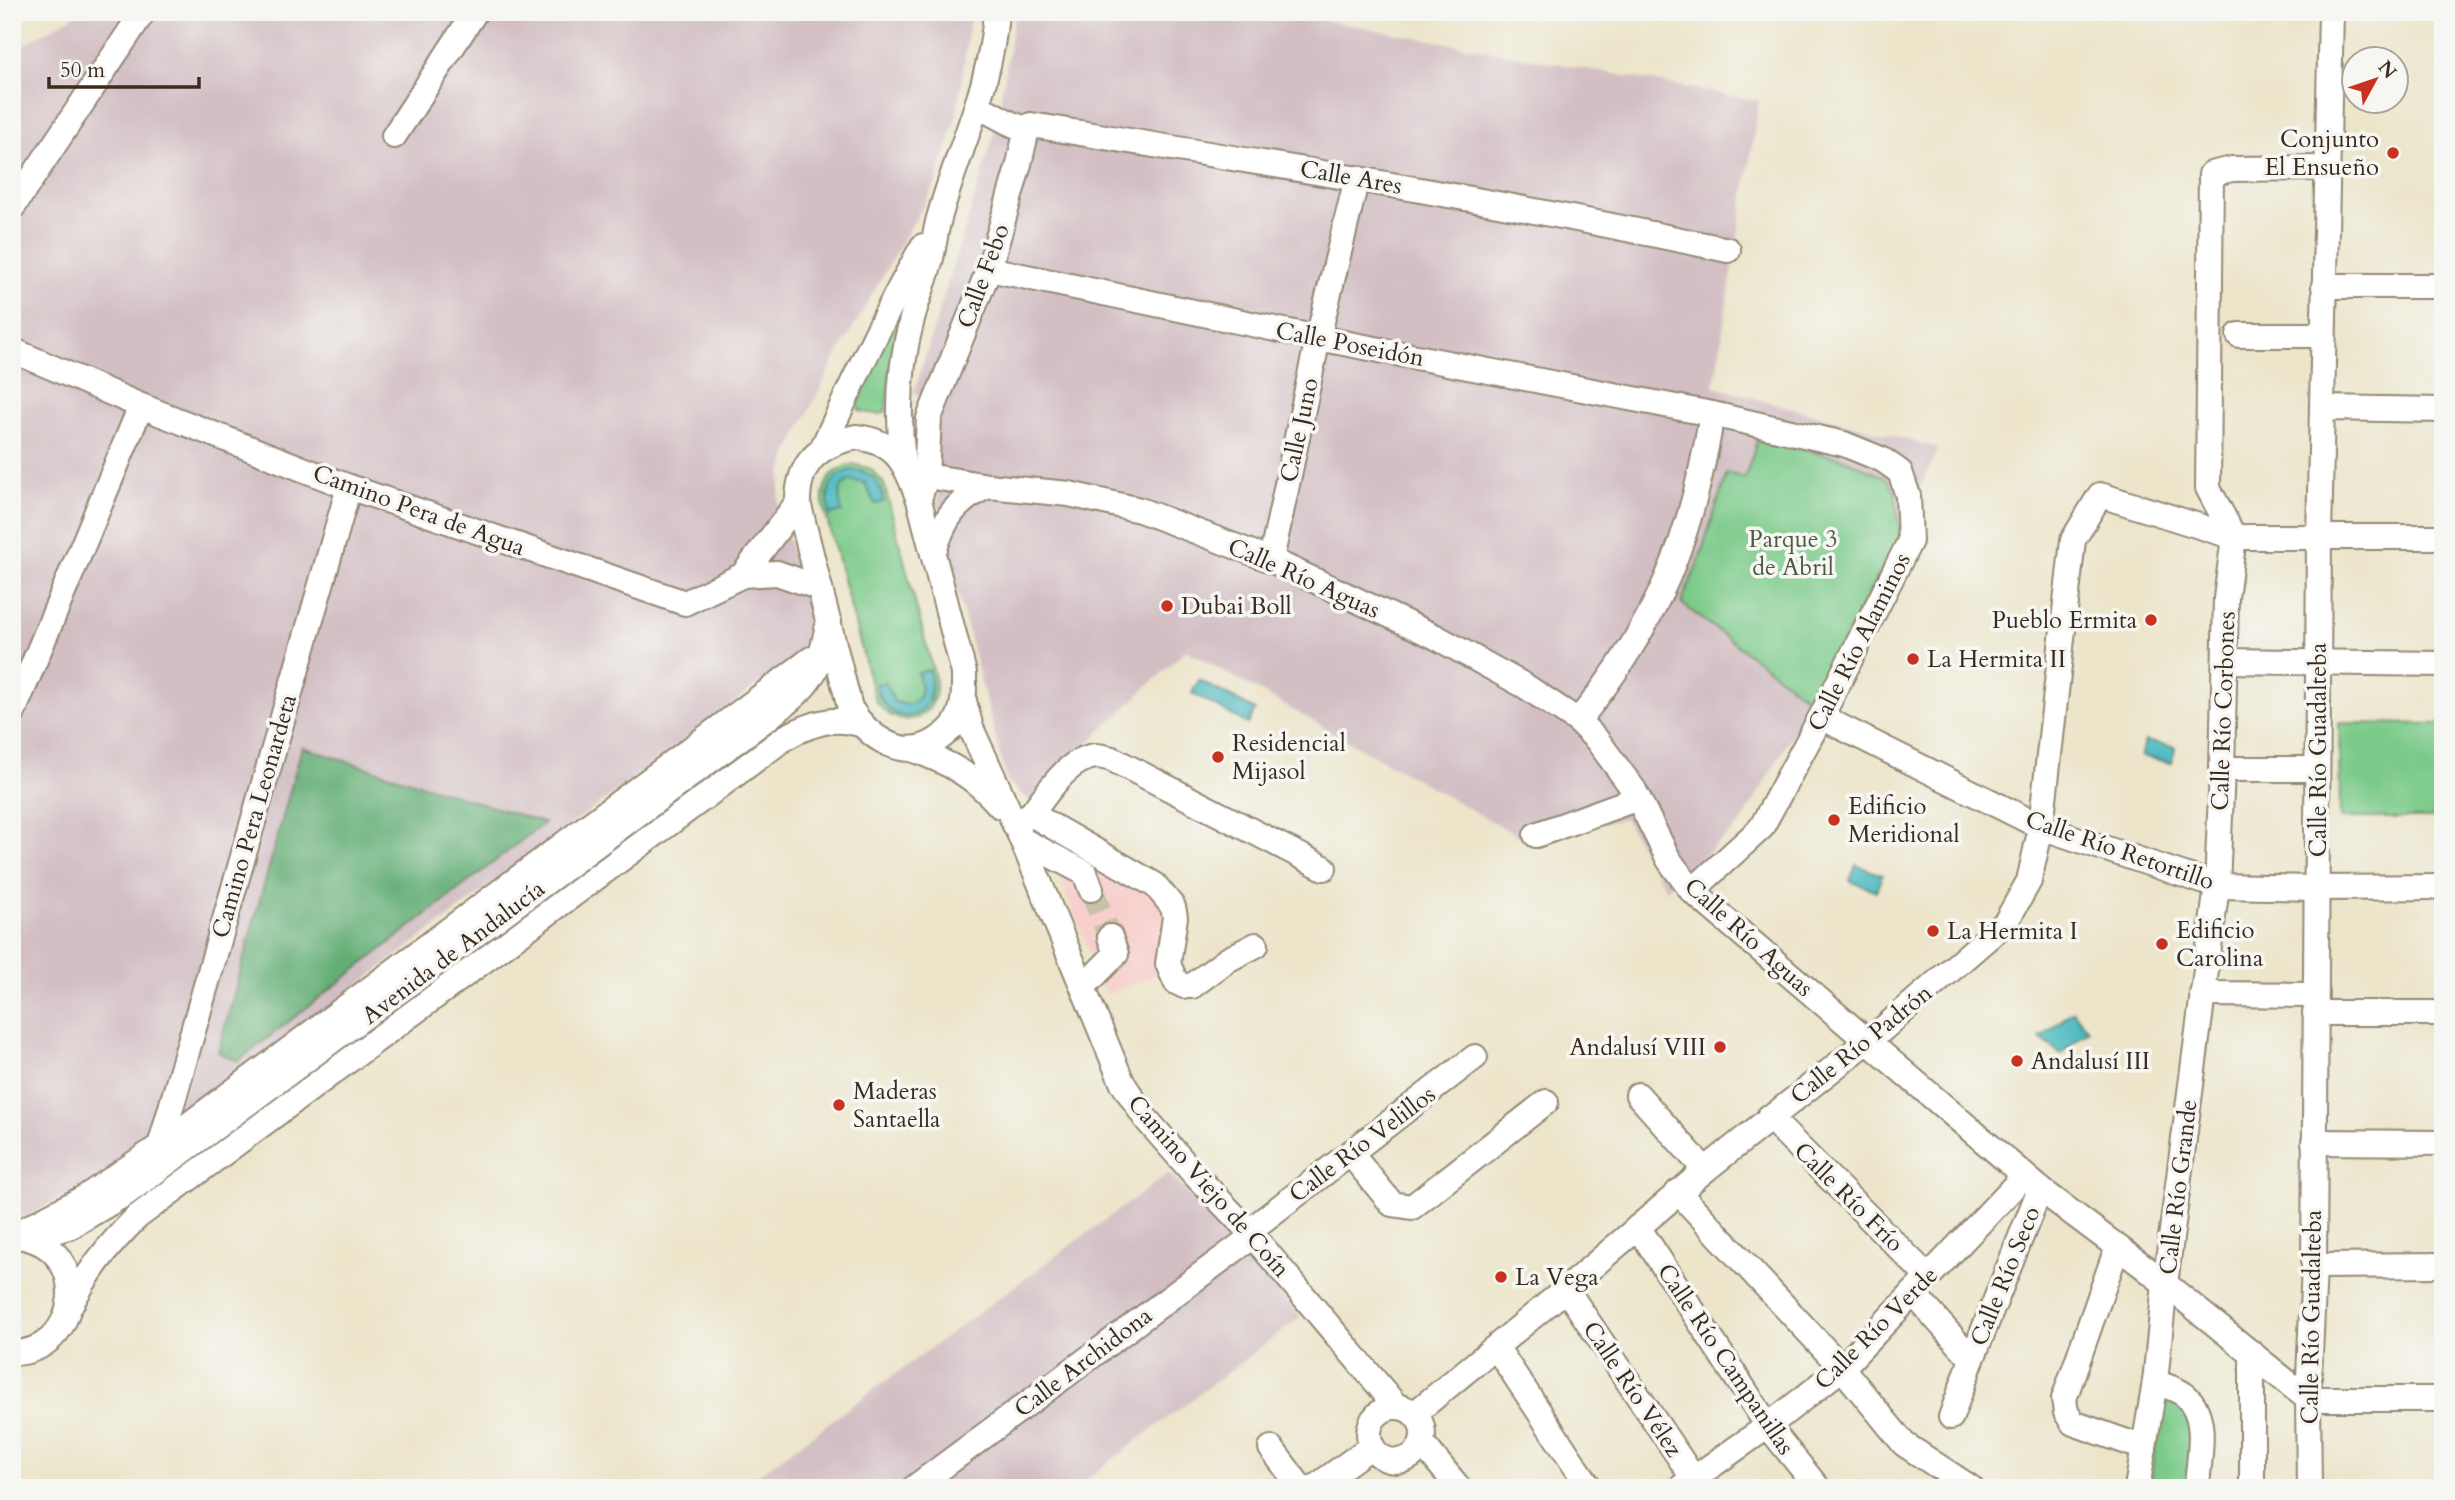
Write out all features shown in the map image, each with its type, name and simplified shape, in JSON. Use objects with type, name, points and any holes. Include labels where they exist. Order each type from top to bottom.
[{"type":"street","points":[[12,208],[143,12]]},
{"type":"street","points":[[394,136],[475,12]]},
{"type":"street","points":[[907,466],[898,394],[911,321],[930,260],[938,222],[978,107],[995,35],[996,12]]},
{"type":"street","name":"Calle Río Guadalteba","points":[[2309,1488],[2308,1399],[2314,1266],[2319,537],[2330,12]]},
{"type":"street","name":"Calle Ares","points":[[978,107],[991,111],[1018,128],[1027,129],[1031,125],[1357,178],[1632,229],[1728,250]]},
{"type":"street","name":"Calle Febo","points":[[907,466],[989,269],[1027,129]]},
{"type":"street","points":[[2326,168],[2232,169],[2211,174],[2208,488],[2234,537],[2443,537]]},
{"type":"street","name":"Calle Juno","points":[[1270,560],[1318,338],[1357,178]]},
{"type":"street","points":[[860,724],[850,708],[798,502],[798,488],[803,471],[822,449],[859,365],[897,291],[938,222]]},
{"type":"street","name":"Calle Poseidón","points":[[989,269],[1318,338],[1712,414]]},
{"type":"street","points":[[2324,286],[2443,286]]},
{"type":"street","points":[[2239,335],[2323,335]]},
{"type":"street","name":"Camino Pera de Agua","points":[[12,350],[141,406],[349,486],[685,603],[743,575],[798,502]]},
{"type":"street","points":[[12,715],[141,406]]},
{"type":"street","points":[[2322,408],[2443,410]]},
{"type":"street","points":[[1578,721],[1610,682],[1631,650],[1667,584],[1693,509],[1703,470],[1712,414]]},
{"type":"street","name":"Calle Río Alaminos","points":[[1692,891],[1761,828],[1821,717],[1910,541],[1908,496],[1900,472],[1883,460],[1844,444],[1712,414]]},
{"type":"street","points":[[907,466],[913,434],[929,418]]},
{"type":"street","name":"Calle Río Aguas","points":[[822,449],[841,440],[873,439],[907,466],[988,486],[1069,494],[1140,510],[1270,560],[1436,637],[1525,686],[1578,721],[1614,761],[1638,798],[1670,860],[1692,891],[2032,1183],[2165,1284],[2308,1399]]},
{"type":"street","name":"Camino Viejo de Coín","points":[[907,466],[964,673],[964,701],[971,728],[1022,826],[1122,1082],[1146,1119],[1251,1233],[1406,1411]]},
{"type":"street","name":"Camino Pera Leonardeta","points":[[160,1146],[349,486]]},
{"type":"street","points":[[933,554],[940,532],[955,508],[971,494],[988,486]]},
{"type":"street","name":"Calle Río Padrón","points":[[1406,1411],[1496,1347],[1678,1192],[1867,1041],[2006,922],[2029,881],[2041,827],[2073,540],[2099,495],[2234,537]]},
{"type":"street","name":"Calle Río Corbones","points":[[2217,886],[2226,598],[2234,537]]},
{"type":"street","points":[[743,575],[777,573],[820,588]]},
{"type":"street","name":"Avenida de Andalucía","points":[[19,1236],[71,1226],[125,1194],[771,716],[806,684],[817,667],[829,622]]},
{"type":"street","points":[[19,1236],[88,1196],[160,1146],[787,679],[822,649]]},
{"type":"street","points":[[2225,661],[2443,664]]},
{"type":"street","points":[[911,749],[932,743],[947,733],[958,719],[964,701]]},
{"type":"street","name":"Calle Río Retortillo","points":[[1821,717],[2041,827],[2217,886],[2443,887]]},
{"type":"street","name":"Avenida de Andalucía","points":[[14,1353],[34,1349],[50,1339],[62,1325],[87,1275],[106,1248],[136,1217],[786,737],[807,726],[834,719],[860,724]]},
{"type":"street","name":"Camino Viejo de Coín","points":[[860,724],[874,737],[893,747],[911,749],[943,760],[970,776],[1022,826]]},
{"type":"street","points":[[1022,826],[1064,774],[1081,761],[1096,756],[1112,759],[1324,868]]},
{"type":"street","points":[[2222,769],[2317,769]]},
{"type":"street","points":[[1536,835],[1638,798]]},
{"type":"street","points":[[1022,826],[1062,832],[1155,886],[1173,907],[1175,917],[1168,964],[1177,982],[1184,986],[1192,986],[1227,960],[1256,945]]},
{"type":"street","points":[[1022,826],[1073,867],[1085,873],[1091,889]]},
{"type":"street","points":[[1062,832],[1073,867]]},
{"type":"street","name":"Calle Río Grande","points":[[2137,1488],[2155,1382],[2165,1284],[2217,886]]},
{"type":"street","points":[[1083,987],[1116,954],[1110,937]]},
{"type":"street","points":[[2203,994],[2443,1013]]},
{"type":"street","name":"Calle Río Velillos","points":[[1251,1233],[1475,1058]]},
{"type":"street","points":[[1638,1095],[1705,1170]]},
{"type":"street","points":[[1350,1153],[1392,1204],[1412,1207],[1546,1102]]},
{"type":"street","name":"Calle Río Frío","points":[[1769,1118],[1921,1285]]},
{"type":"street","points":[[2314,1142],[2443,1143]]},
{"type":"street","name":"Calle Río Verde","points":[[1691,1485],[1842,1368],[1921,1285],[2032,1183]]},
{"type":"street","name":"Calle Río Seco","points":[[1972,1359],[2032,1183]]},
{"type":"street","points":[[1678,1192],[1842,1368],[1904,1444],[1971,1488]]},
{"type":"street","name":"Calle Río Campanillas","points":[[1637,1227],[1768,1426],[1818,1488]]},
{"type":"street","name":"Calle Archidona","points":[[914,1488],[1251,1233]]},
{"type":"street","points":[[19,1236],[47,1247],[59,1259],[69,1283],[69,1308]]},
{"type":"street","points":[[2117,1248],[2064,1399],[2066,1412],[2073,1423],[2144,1448]]},
{"type":"street","points":[[2314,1266],[2443,1265]]},
{"type":"street","name":"Calle Río Seco","points":[[1921,1285],[1972,1359]]},
{"type":"street","name":"Calle Río Vélez","points":[[1566,1289],[1691,1485]]},
{"type":"street","points":[[1496,1347],[1590,1488]]},
{"type":"street","points":[[2252,1353],[2252,1488]]},
{"type":"street","points":[[1951,1417],[1972,1359]]},
{"type":"street","points":[[2155,1382],[2184,1395],[2200,1420],[2197,1488]]},
{"type":"street","points":[[2308,1399],[2443,1399]]},
{"type":"street","points":[[1382,1411],[1406,1411],[1423,1430],[1422,1443],[1414,1454],[1401,1461],[1384,1458],[1372,1446],[1369,1431],[1375,1417],[1382,1411]]},
{"type":"street","points":[[1422,1443],[1459,1488]]},
{"type":"street","points":[[1314,1488],[1372,1446]]},
{"type":"street","points":[[1271,1448],[1301,1488]]},
{"type":"shaded area","points":[[81,12],[971,12],[957,114],[936,183],[834,361],[789,451],[781,476],[778,502],[807,607],[807,625],[798,654],[111,1171],[27,1216],[12,1217],[12,51]]},
{"type":"shaded area","points":[[1015,12],[1281,12],[1759,101],[1714,387],[1938,448],[1900,535],[1742,822],[1666,890],[1624,818],[1534,845],[1186,650],[1086,745],[1063,761],[1030,801],[1007,781],[946,547],[938,501],[933,440],[943,408],[914,392],[996,128]]},
{"type":"shaded area","points":[[1040,827],[1154,898],[1162,908],[1166,922],[1154,975],[1106,995]]},
{"type":"shaded area","points":[[1169,1173],[1301,1317],[1075,1488],[740,1488]]},
{"type":"green space","points":[[905,298],[890,367],[886,412],[877,414],[859,410],[870,367]]},
{"type":"green space","name":"Parque 3 de Abril","points":[[1757,441],[1842,458],[1887,478],[1895,491],[1900,535],[1811,701],[1681,603],[1698,563],[1727,473],[1745,478]]},
{"type":"green space","points":[[853,464],[871,469],[884,484],[936,682],[935,696],[930,706],[914,719],[893,717],[883,710],[875,699],[823,504],[826,483],[834,473]],"holes":[[[862,470],[884,501],[875,504],[865,483],[850,480],[841,487],[830,515],[827,493]],[[918,674],[932,683],[930,701],[890,711],[879,697],[876,684],[885,682],[894,702],[909,705],[919,696]]]},
{"type":"green space","points":[[2339,723],[2443,724],[2443,818],[2340,818]]},
{"type":"green space","points":[[302,747],[544,823],[238,1061],[218,1052]]},
{"type":"green space","points":[[2162,1401],[2178,1404],[2191,1424],[2188,1488],[2149,1488]]},
{"type":"water","points":[[852,470],[865,473],[874,479],[884,501],[875,504],[865,483],[850,480],[841,490],[842,512],[830,515],[830,486],[838,476]]},
{"type":"water","points":[[929,670],[931,688],[928,701],[921,711],[912,716],[901,716],[891,711],[882,700],[876,684],[885,682],[894,702],[909,705],[917,699],[920,692],[918,673]]},
{"type":"water","points":[[1199,680],[1255,710],[1248,724],[1192,693]]},
{"type":"water","points":[[2145,741],[2175,747],[2172,763],[2141,756]]},
{"type":"water","points":[[1856,865],[1882,875],[1876,891],[1850,881]]},
{"type":"water","points":[[2073,1011],[2088,1030],[2061,1054],[2040,1038]]},
{"type":"tunnel","points":[[1091,889],[1110,937]]},
{"type":"place","name":"Conjunto El Ensueño","points":[[2393,153]]},
{"type":"place","name":"Dubai Boll","points":[[1167,606]]},
{"type":"place","name":"Pueblo Ermita","points":[[2151,620]]},
{"type":"place","name":"La Hermita II","points":[[1913,659]]},
{"type":"place","name":"Residencial Mijasol","points":[[1218,757]]},
{"type":"place","name":"Edificio Meridional","points":[[1834,820]]},
{"type":"place","name":"La Hermita I","points":[[1933,931]]},
{"type":"place","name":"Edificio Carolina","points":[[2162,944]]},
{"type":"place","name":"Andalusí VIII","points":[[1720,1047]]},
{"type":"place","name":"Andalusí III","points":[[2017,1061]]},
{"type":"place","name":"Maderas Santaella","points":[[839,1105]]},
{"type":"place","name":"La Vega","points":[[1501,1277]]}]
